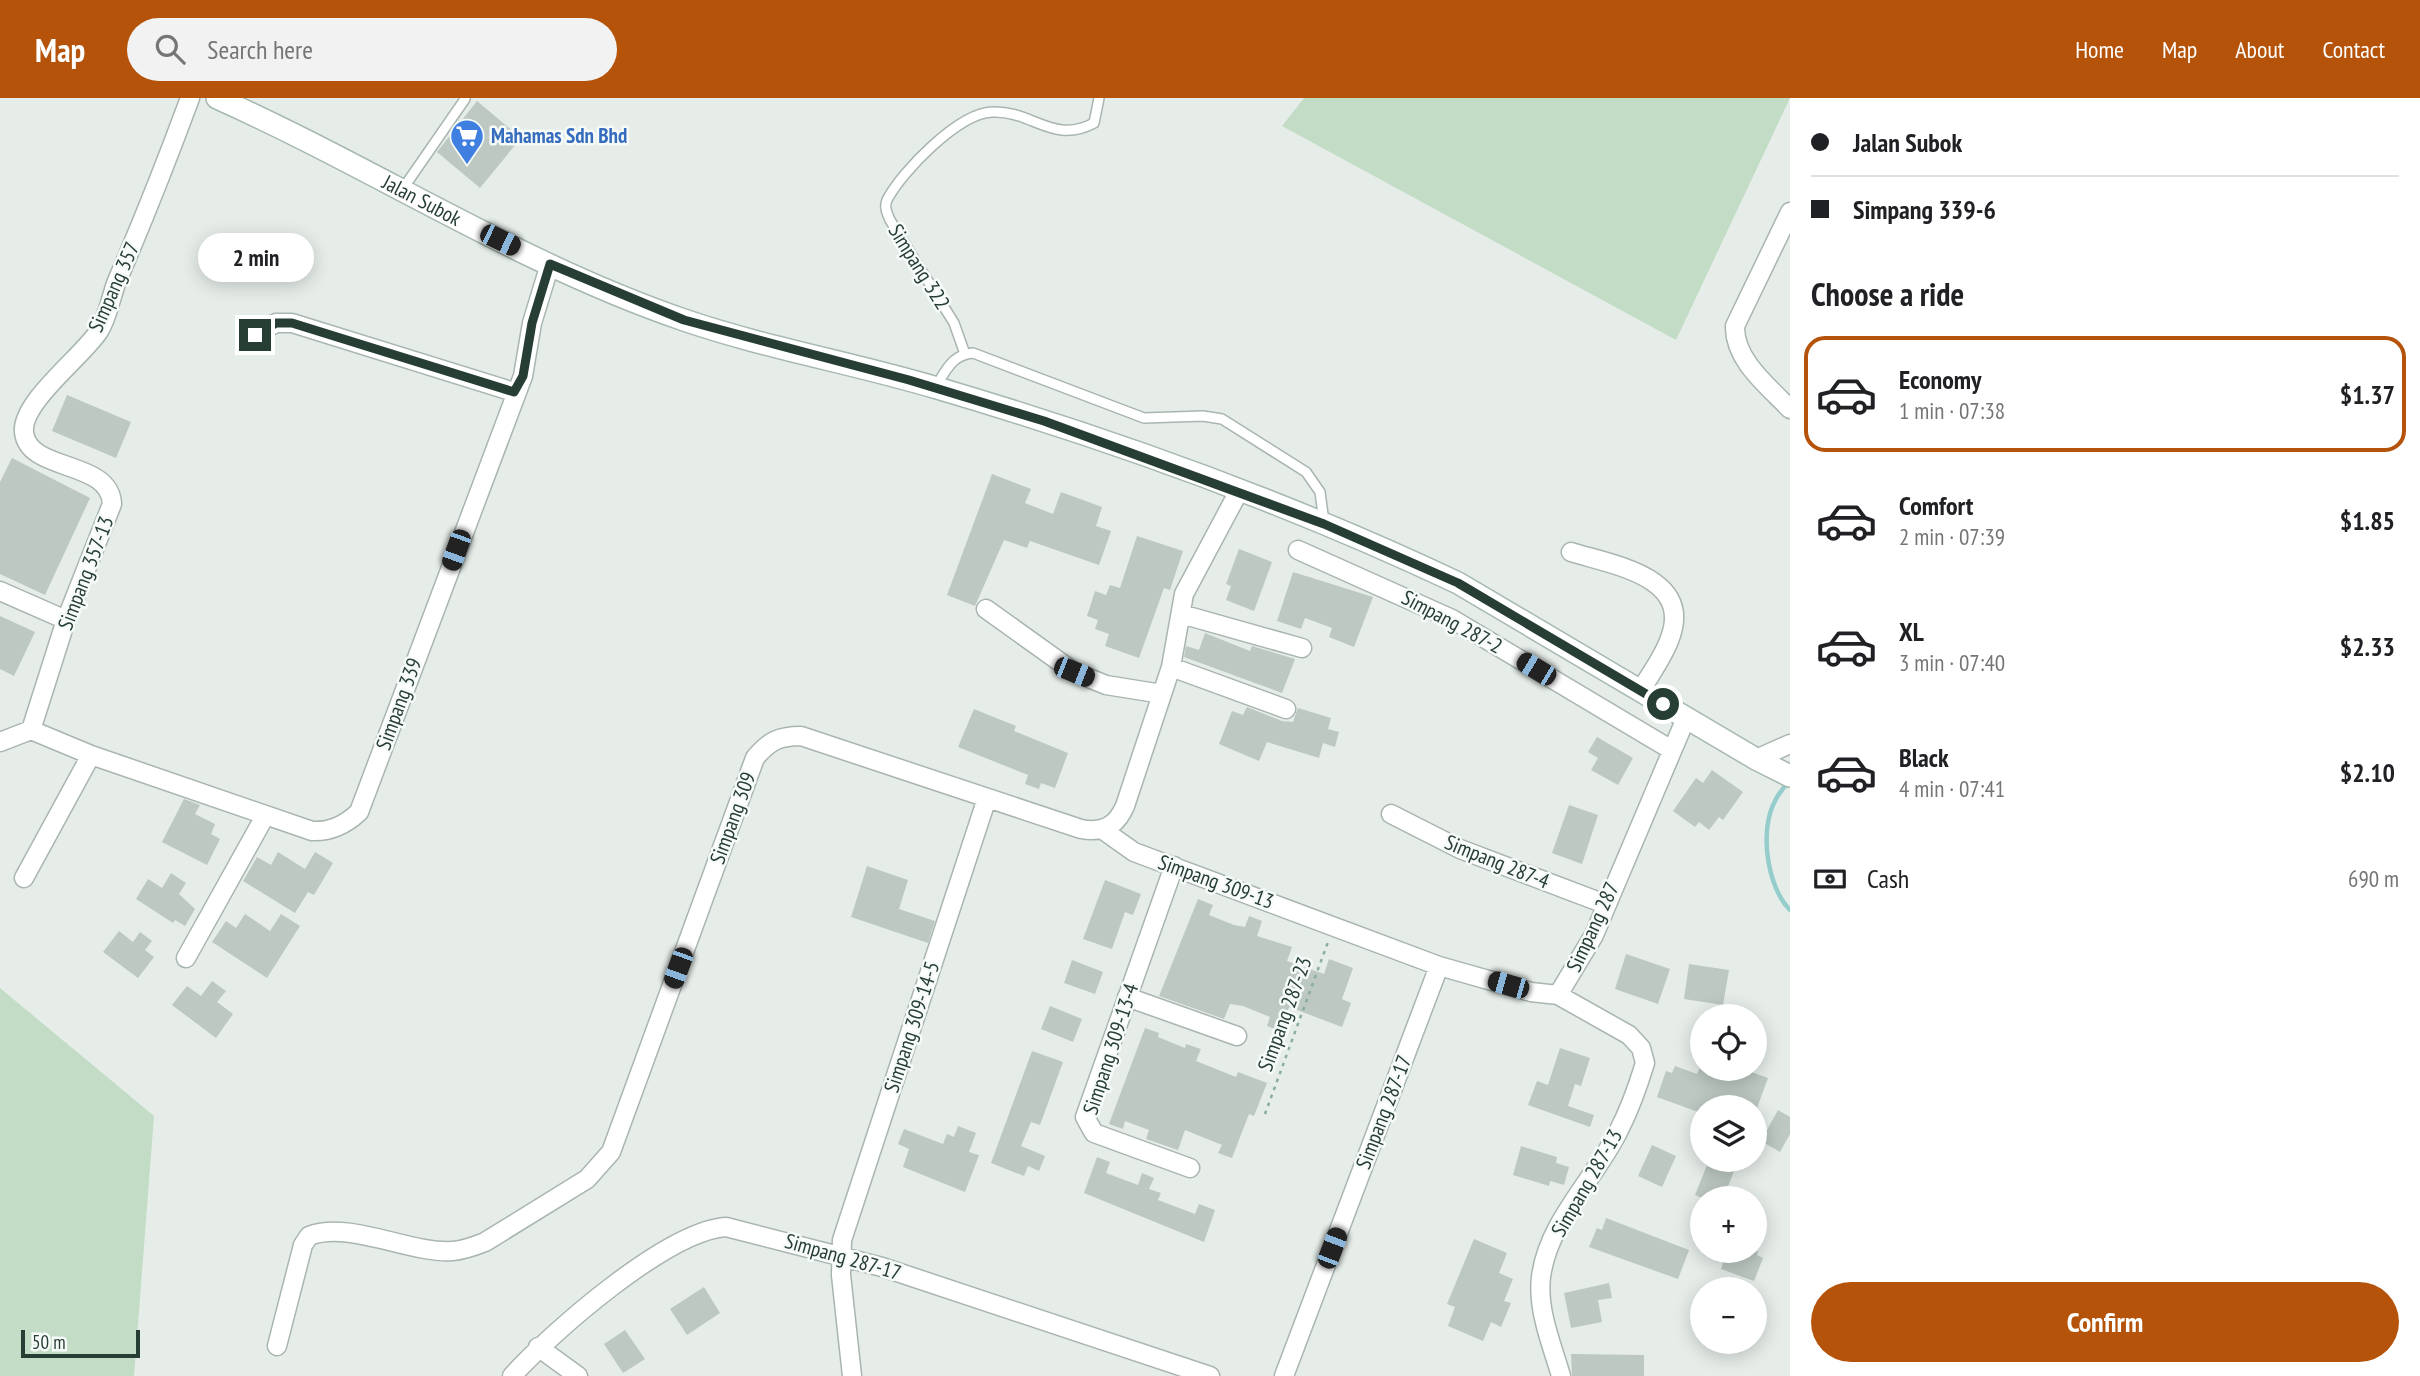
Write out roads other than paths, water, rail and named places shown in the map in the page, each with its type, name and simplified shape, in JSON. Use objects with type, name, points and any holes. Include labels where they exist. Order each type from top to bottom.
[{"type":"main road","name":"Jalan Subok","points":[[217,98],[278,125],[401,191],[550,264],[684,320],[935,387],[1044,421],[1324,524],[1458,583],[1756,759],[1788,775]]},
{"type":"street","name":"Simpang 357","points":[[40,454],[32,449],[24,437],[27,417],[99,331],[190,98]]},
{"type":"street","points":[[1790,212],[1735,326],[1735,337],[1740,352],[1790,409]]},
{"type":"street","name":"Simpang 339","points":[[31,730],[91,755],[265,816],[323,832],[349,821],[359,812],[514,392],[523,376],[532,323],[550,264]]},
{"type":"street","points":[[255,335],[276,323],[292,323],[514,392]]},
{"type":"street","name":"Simpang 357-13","points":[[31,730],[66,621],[112,504],[112,495],[107,486],[96,478],[40,454]]},
{"type":"street","points":[[1103,830],[1113,825],[1125,806],[1171,667],[1184,594],[1192,574],[1239,491]]},
{"type":"street","name":"Simpang 287-2","points":[[1298,550],[1452,619],[1671,750]]},
{"type":"street","points":[[1571,552],[1655,580],[1668,594],[1672,611],[1671,636],[1641,690]]},
{"type":"street","points":[[0,591],[66,621]]},
{"type":"street","points":[[986,610],[1074,672],[1107,685],[1162,694]]},
{"type":"street","points":[[1181,614],[1302,648]]},
{"type":"street","points":[[1171,667],[1286,709]]},
{"type":"street","name":"Simpang 287","points":[[1334,925],[1439,966],[1531,992],[1558,995],[1594,935],[1686,718]]},
{"type":"street","points":[[0,742],[31,730]]},
{"type":"street","name":"Simpang 309","points":[[277,1346],[303,1245],[309,1236],[319,1232],[332,1232],[432,1250],[468,1248],[485,1242],[586,1180],[600,1167],[611,1152],[755,758],[767,743],[783,736],[800,736],[1080,829],[1103,830]]},
{"type":"street","points":[[1756,759],[1790,744]]},
{"type":"street","points":[[24,878],[91,755]]},
{"type":"street","name":"Simpang 309-14-5","points":[[852,1376],[841,1257],[842,1240],[987,798]]},
{"type":"street","name":"Simpang 287-4","points":[[1391,814],[1460,849],[1605,904]]},
{"type":"street","points":[[186,958],[265,816]]},
{"type":"street","name":"Simpang 309-13","points":[[1103,830],[1134,852],[1334,925]]},
{"type":"street","name":"Simpang 309-13-4","points":[[1174,866],[1086,1111],[1086,1123],[1094,1133],[1190,1168]]},
{"type":"street","name":"Simpang 287-17","points":[[1284,1376],[1439,966]]},
{"type":"street","name":"Simpang 287-13","points":[[1558,995],[1629,1035],[1641,1048],[1645,1063],[1619,1132],[1560,1224],[1544,1264],[1541,1279],[1544,1316],[1561,1376]]},
{"type":"street","points":[[1127,997],[1237,1036]]},
{"type":"street","name":"Simpang 287-17","points":[[512,1376],[553,1332],[639,1269],[699,1231],[726,1227],[760,1233],[883,1267],[1210,1376]]},
{"type":"street","points":[[538,1347],[578,1376]]},
{"type":"lane","name":"Simpang 322","points":[[965,354],[954,323],[890,220],[886,210],[887,200],[918,161],[961,122],[988,112],[1005,111],[1065,132],[1094,122],[1099,98]]},
{"type":"lane","points":[[401,191],[465,99]]},
{"type":"lane","points":[[935,387],[952,360],[973,353],[1144,418],[1203,416],[1222,419],[1306,472],[1320,492],[1324,524]]},
{"type":"waterway","points":[[1787,783],[1776,798],[1770,813],[1767,842],[1771,873],[1782,900],[1790,910]]},
{"type":"place","name":"Mahamas Sdn Bhd","points":[[467,166]]}]
